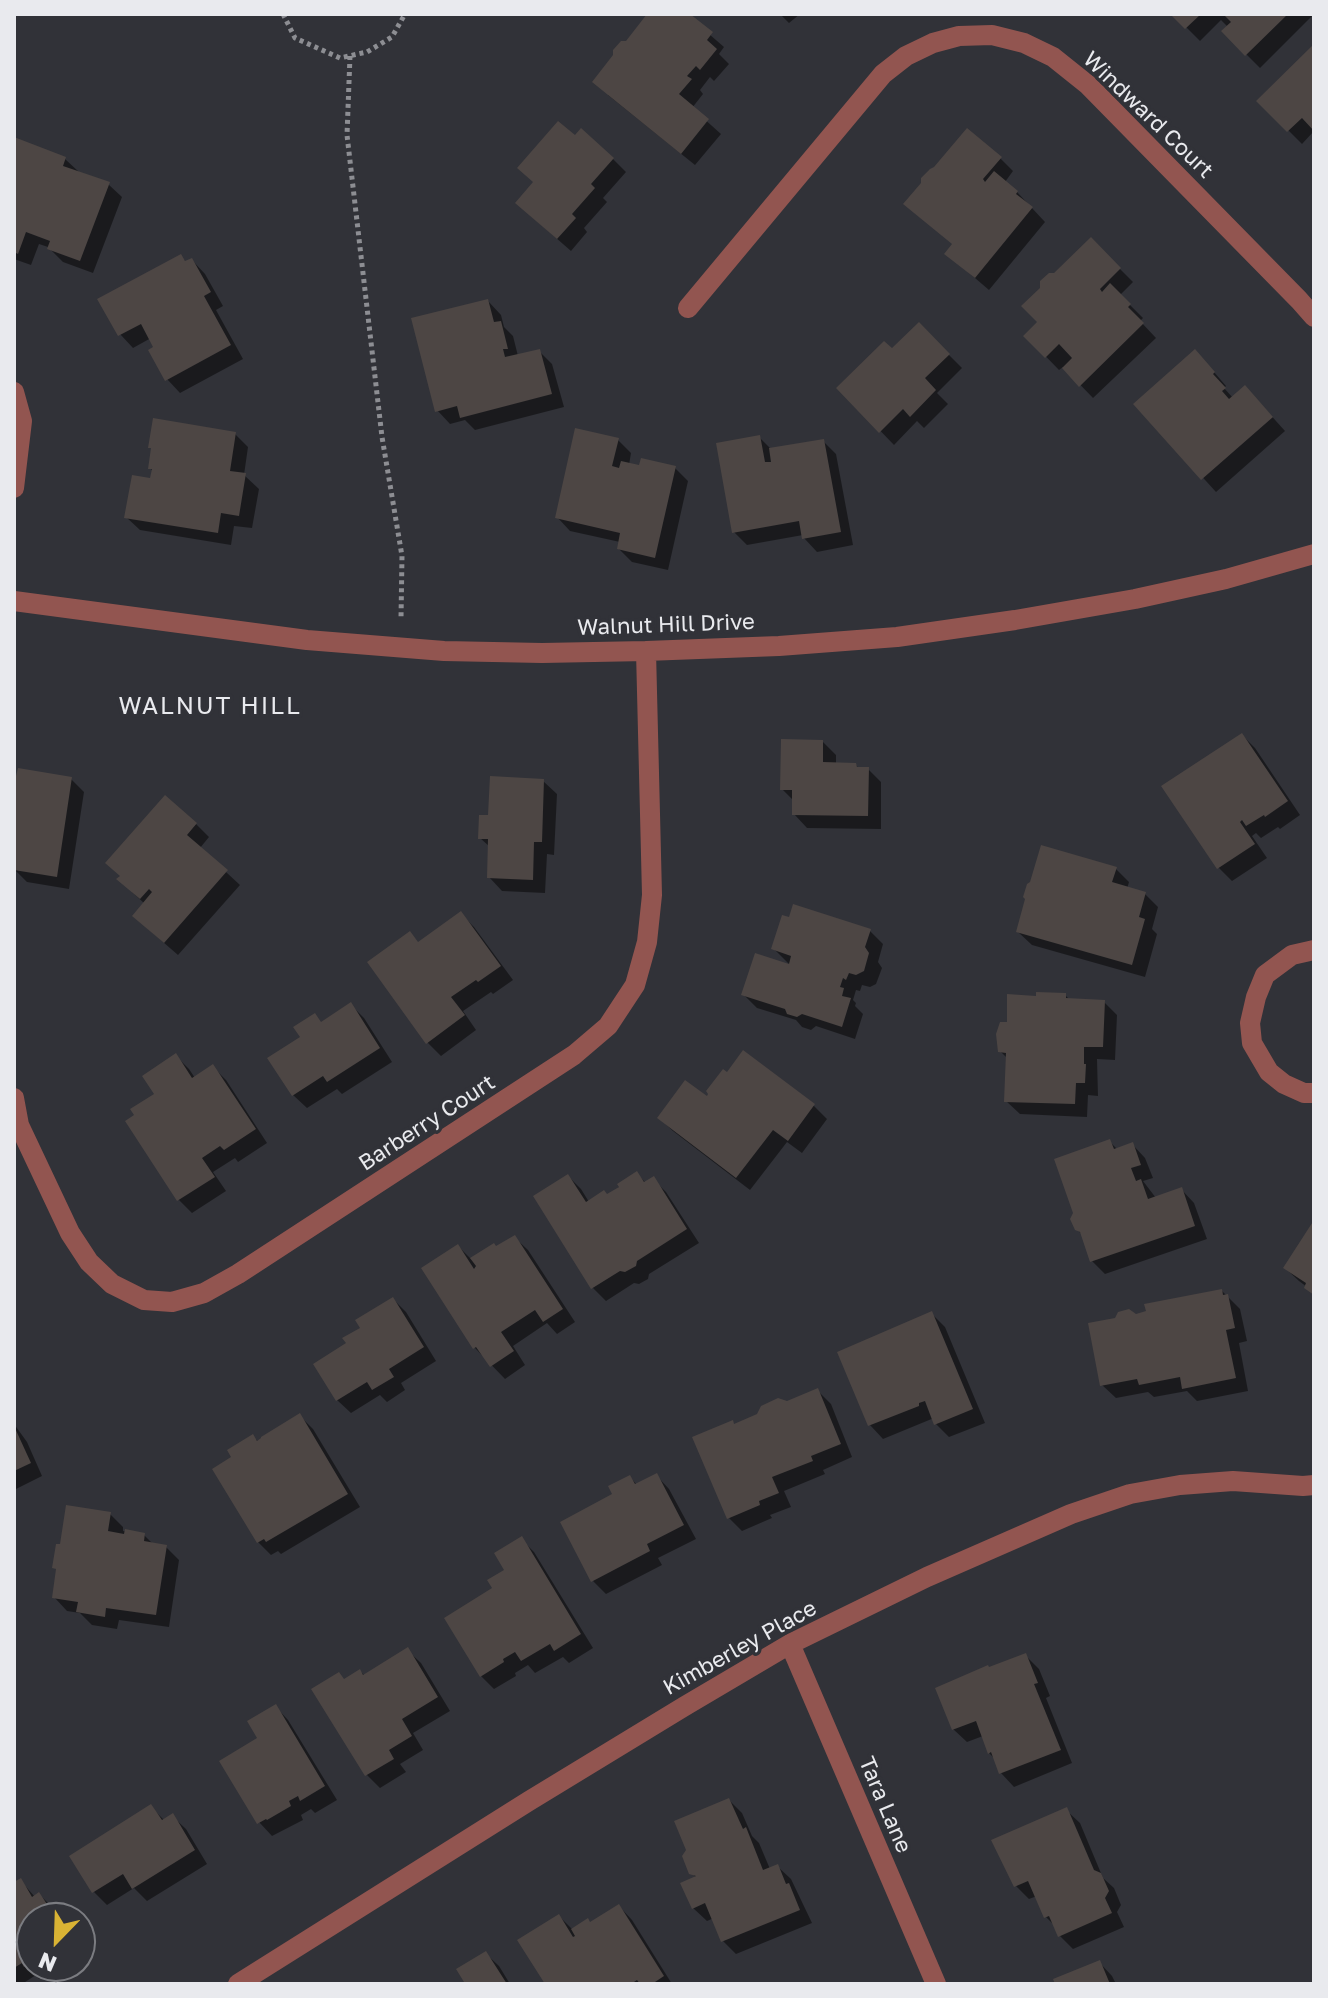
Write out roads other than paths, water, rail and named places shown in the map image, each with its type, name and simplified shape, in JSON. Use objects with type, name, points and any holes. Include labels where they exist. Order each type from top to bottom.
[{"type":"street","name":"Windward Court","points":[[688,308],[883,74],[906,56],[933,43],[959,36],[992,35],[1024,43],[1053,57],[1088,85],[1314,317]]},
{"type":"street","points":[[14,392],[22,421],[14,488]]},
{"type":"street","name":"Walnut Hill Drive","points":[[14,601],[307,640],[444,651],[646,651],[779,646],[897,637],[1015,620],[1226,579],[1314,554]]},
{"type":"street","name":"Barberry Court","points":[[14,1098],[19,1125],[70,1233],[89,1262],[112,1284],[144,1300],[172,1302],[204,1293],[238,1274],[574,1055],[608,1026],[635,985],[647,942],[652,895],[646,651]]},
{"type":"street","points":[[1314,950],[1292,955],[1265,975],[1250,1023],[1252,1043],[1269,1072],[1284,1084],[1304,1093],[1314,1093]]},
{"type":"street","name":"Kimberley Place","points":[[238,1984],[542,1793],[790,1644],[927,1577],[1071,1514],[1130,1494],[1180,1485],[1233,1481],[1314,1485]]},
{"type":"street","name":"Tara Lane","points":[[790,1644],[936,1984]]},
{"type":"district","name":"WALNUT HILL","points":[[210,706]]}]
